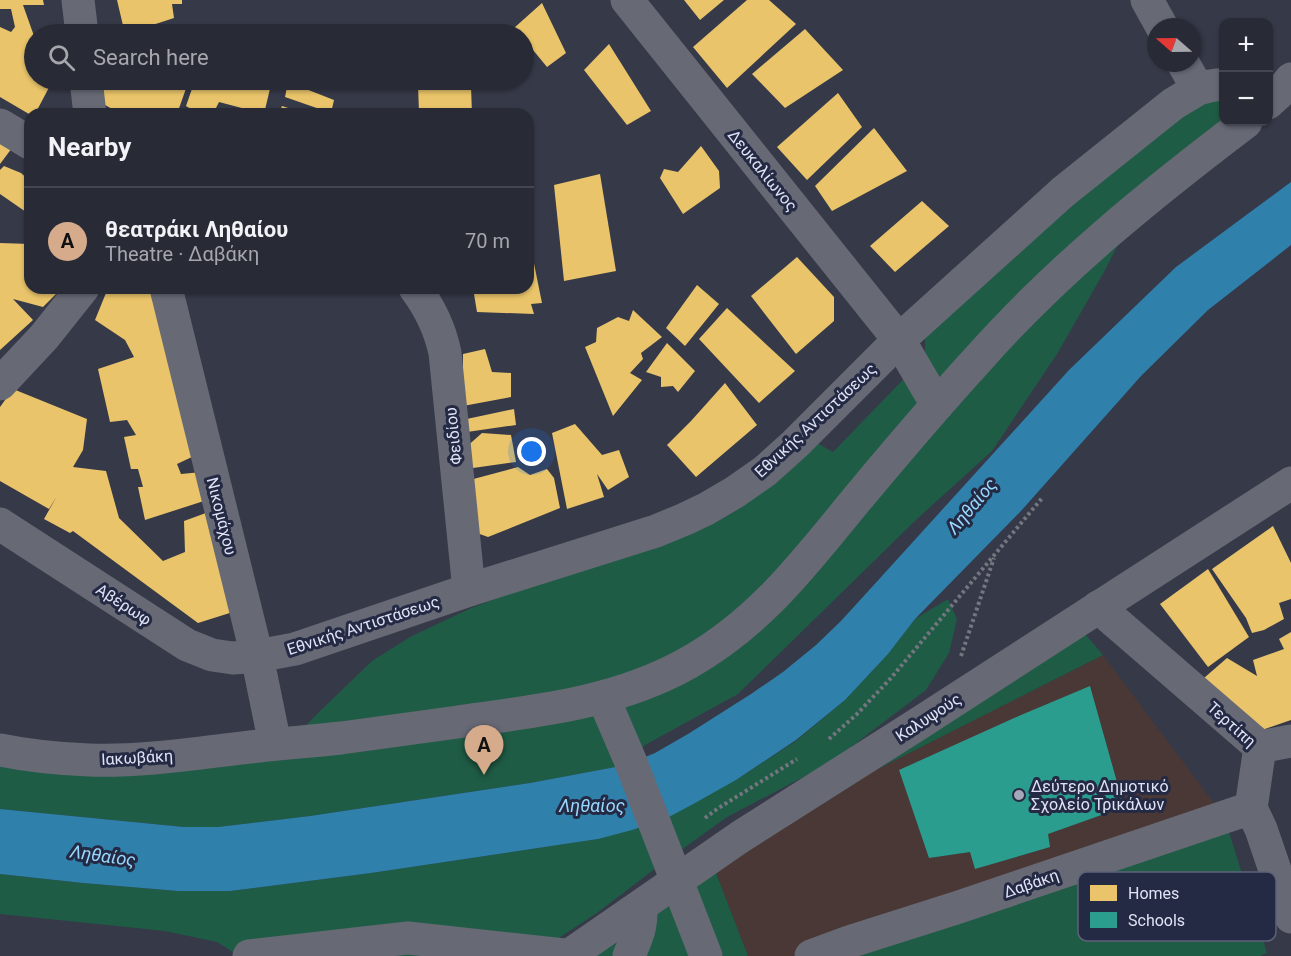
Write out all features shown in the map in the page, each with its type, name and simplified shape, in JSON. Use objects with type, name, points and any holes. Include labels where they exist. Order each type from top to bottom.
[{"type":"street","points":[[78,0],[80,24]]},
{"type":"street","name":"Δευκαλίωνος","points":[[627,0],[899,340],[937,405]]},
{"type":"street","points":[[1147,0],[1157,18]]},
{"type":"street","points":[[1273,80],[1291,78]]},
{"type":"street","points":[[1273,99],[1291,78]]},
{"type":"street","name":"Εθνικής Αντιστάσεως","points":[[257,656],[303,647],[469,590],[656,531],[686,519],[735,492],[779,459],[899,340],[1063,192],[1201,79]]},
{"type":"street","points":[[87,90],[89,108]]},
{"type":"street","points":[[0,125],[24,139]]},
{"type":"street","name":"Ιακωβάκη","points":[[0,750],[88,760],[131,759],[368,735],[541,711],[603,698],[687,664],[737,631],[794,576],[937,405],[982,354],[1056,279],[1132,211],[1241,126]]},
{"type":"street","points":[[0,384],[44,337],[78,294]]},
{"type":"street","name":"Νικομάχου","points":[[167,294],[257,656],[275,744]]},
{"type":"street","name":"Φειδίου","points":[[419,294],[437,325],[445,353],[469,590]]},
{"type":"street","name":"Καλυψούς","points":[[568,956],[740,837],[1291,483]]},
{"type":"street","name":"Αβέρωφ","points":[[0,524],[187,645],[219,656],[232,658],[257,656]]},
{"type":"street","name":"Τερτίπη","points":[[1090,612],[1276,744],[1251,808]]},
{"type":"street","points":[[603,698],[630,760],[706,956]]},
{"type":"street","points":[[1251,808],[1276,872]]},
{"type":"street","name":"Δαβάκη","points":[[812,956],[1251,808]]},
{"type":"street","points":[[1276,873],[1291,917]]},
{"type":"street","points":[[629,956],[642,921],[641,906]]},
{"type":"street","points":[[249,956],[408,938],[574,956]]},
{"type":"path","points":[[828,740],[857,714],[891,678],[1043,497]]},
{"type":"path","points":[[943,707],[974,622],[995,554]]},
{"type":"path","points":[[662,843],[799,757]]},
{"type":"shaded area","name":"Δεύτερο Δημοτικό Σχολείο Τρικάλων","points":[[1103,655],[1219,810],[792,956],[748,956],[713,865],[854,781]]},
{"type":"green space","points":[[1219,98],[1219,126],[1146,190],[1104,272],[1057,354],[992,451],[917,519],[738,694],[645,745],[626,765],[530,783],[310,816],[218,827],[184,827],[0,809],[0,756],[280,752],[372,661],[410,637],[469,609],[600,558],[812,440],[833,452],[925,357],[925,330],[1176,114]]},
{"type":"green space","points":[[948,599],[957,619],[949,653],[926,690],[830,763],[727,817],[597,913],[531,956],[239,956],[217,942],[165,931],[0,914],[0,874],[178,891],[230,891],[371,873],[598,839],[736,780],[796,741],[845,700],[888,654],[915,619]]},
{"type":"green space","points":[[1080,628],[1103,655],[854,781]]},
{"type":"green space","points":[[1227,826],[1241,872],[1092,872]]},
{"type":"green space","points":[[713,865],[748,956],[717,956],[689,884]]},
{"type":"green space","points":[[1078,877],[1078,941],[1263,941],[1267,953],[1260,956],[862,956],[860,951]]},
{"type":"green space","points":[[673,891],[699,956],[576,956]]},
{"type":"water","name":"Ληθαίος","points":[[1291,182],[1291,245],[1208,310],[1141,376],[1021,511],[915,619],[888,654],[845,700],[796,740],[736,780],[695,803],[667,818],[598,839],[371,873],[230,891],[178,891],[0,874],[0,809],[184,827],[218,827],[310,816],[530,783],[626,765],[655,753],[751,694],[816,645],[840,622],[1069,370],[1176,267]]},
{"type":"building: Homes","points":[[0,0],[43,0],[44,5],[23,5],[30,24],[24,24],[24,90],[48,90],[38,108],[24,108],[24,111],[0,97],[0,27],[11,32],[15,27],[11,9],[0,9]]},
{"type":"building: Homes","points":[[117,0],[182,0],[182,4],[172,4],[174,18],[156,24],[123,24]]},
{"type":"building: Homes","points":[[684,0],[724,0],[700,20]]},
{"type":"building: Homes","points":[[747,0],[769,0],[796,24],[727,88],[693,47]]},
{"type":"building: Homes","points":[[542,3],[566,53],[547,67],[534,51],[534,24],[518,24]]},
{"type":"building: Homes","points":[[805,29],[843,70],[785,108],[752,74]]},
{"type":"building: Homes","points":[[609,44],[651,111],[627,125],[584,70]]},
{"type":"building: Homes","points":[[97,90],[185,90],[179,108],[110,108],[98,101]]},
{"type":"building: Homes","points":[[192,90],[270,90],[265,108],[242,108],[219,102],[216,108],[186,106]]},
{"type":"building: Homes","points":[[286,90],[308,90],[334,100],[332,108],[317,108],[285,97]]},
{"type":"building: Homes","points":[[418,90],[471,90],[472,108],[419,108]]},
{"type":"building: Homes","points":[[838,93],[862,127],[807,180],[777,147]]},
{"type":"building: Homes","points":[[874,128],[907,171],[832,211],[815,186]]},
{"type":"building: Homes","points":[[0,141],[12,148],[0,164]]},
{"type":"building: Homes","points":[[701,146],[719,171],[720,188],[683,214],[660,178],[664,169],[678,172]]},
{"type":"building: Homes","points":[[4,166],[24,176],[24,211],[0,194],[0,170]]},
{"type":"building: Homes","points":[[600,174],[616,271],[564,281],[554,185]]},
{"type":"building: Homes","points":[[922,201],[949,226],[895,272],[870,246]]},
{"type":"building: Homes","points":[[0,243],[24,244],[24,294],[56,294],[43,307],[13,299],[33,320],[0,350]]},
{"type":"building: Homes","points":[[797,257],[834,297],[834,321],[796,354],[751,296]]},
{"type":"building: Homes","points":[[534,264],[542,303],[531,304],[534,314],[477,312],[474,294],[534,294]]},
{"type":"building: Homes","points":[[697,285],[719,304],[685,346],[666,328]]},
{"type":"building: Homes","points":[[106,294],[163,294],[194,456],[177,464],[181,474],[202,472],[207,500],[145,520],[138,487],[143,487],[138,469],[131,469],[124,437],[136,435],[127,420],[110,422],[98,369],[134,357],[125,340],[95,320]]},
{"type":"building: Homes","points":[[727,308],[795,371],[759,403],[699,339]]},
{"type":"building: Homes","points":[[633,310],[662,337],[641,353],[643,359],[630,373],[642,380],[613,416],[585,347],[596,342],[597,328],[618,317],[629,321]]},
{"type":"building: Homes","points":[[667,343],[695,371],[678,392],[673,386],[661,387],[661,377],[646,372]]},
{"type":"building: Homes","points":[[485,349],[492,372],[511,373],[511,397],[463,406],[463,354]]},
{"type":"building: Homes","points":[[725,383],[757,425],[696,477],[667,445]]},
{"type":"building: Homes","points":[[13,389],[87,419],[83,450],[73,467],[106,471],[119,518],[163,561],[185,552],[184,521],[214,510],[236,611],[198,623],[73,531],[70,533],[44,519],[57,496],[49,509],[0,481],[0,407]]},
{"type":"building: Homes","points":[[514,409],[516,425],[467,432],[462,420]]},
{"type":"building: Homes","points":[[575,424],[602,455],[619,450],[629,477],[608,490],[597,474],[604,497],[567,509],[552,433]]},
{"type":"building: Homes","points":[[482,433],[511,435],[516,462],[466,469],[464,449]]},
{"type":"building: Homes","points":[[518,467],[530,475],[547,469],[554,478],[560,508],[488,537],[474,532],[466,481]]},
{"type":"building: Homes","points":[[1273,526],[1291,563],[1291,599],[1279,603],[1284,619],[1264,630],[1252,633],[1246,618],[1212,569]]},
{"type":"building: Homes","points":[[1208,569],[1249,637],[1208,667],[1160,604]]},
{"type":"building: Homes","points":[[1291,632],[1291,720],[1262,730],[1204,678],[1227,658],[1257,676],[1253,660],[1284,649],[1279,639]]},
{"type":"building: Schools","points":[[1090,686],[1124,807],[1048,834],[1050,847],[975,869],[970,852],[929,858],[899,770]]},
{"type":"place","name":"θεατράκι Ληθαίου","points":[[484,775]]},
{"type":"place","name":"Δεύτερο Δημοτικό Σχολείο Τρικάλων","points":[[1019,795]]}]
